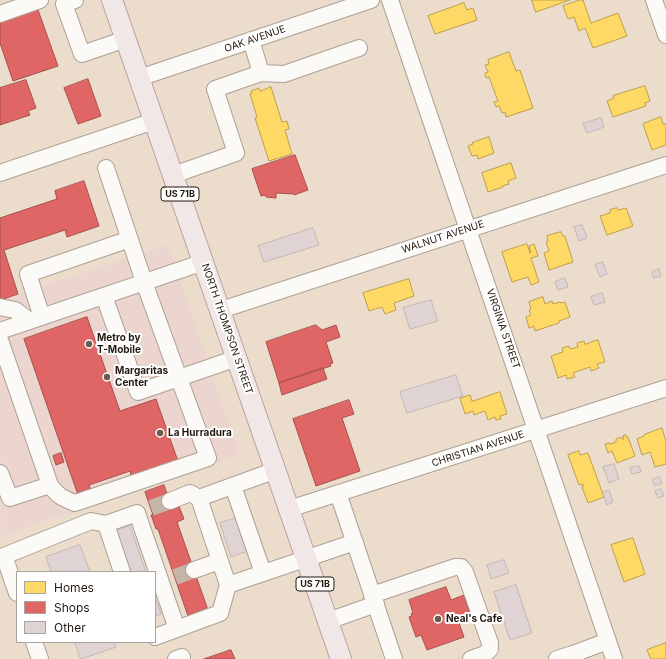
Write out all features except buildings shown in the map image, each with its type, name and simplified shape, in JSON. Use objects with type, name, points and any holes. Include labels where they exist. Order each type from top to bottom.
[{"type":"main road","name":"NORTH THOMPSON STREET","points":[[112,0],[221,310],[341,659]]},
{"type":"street","points":[[0,14],[40,0]]},
{"type":"street","name":"OAK AVENUE","points":[[139,78],[371,0]]},
{"type":"street","name":"VIRGINIA STREET","points":[[390,0],[614,659]]},
{"type":"street","points":[[654,0],[666,35]]},
{"type":"street","points":[[65,1],[82,54],[126,39]]},
{"type":"street","points":[[251,40],[261,73]]},
{"type":"street","points":[[173,175],[236,153],[215,89],[261,73],[284,74],[359,48]]},
{"type":"street","points":[[0,173],[154,121]]},
{"type":"street","name":"WALNUT AVENUE","points":[[221,310],[666,164]]},
{"type":"street","points":[[0,340],[50,485],[57,494],[75,503],[208,458],[144,282],[106,168]]},
{"type":"street","points":[[36,319],[28,274],[130,240]]},
{"type":"street","points":[[0,331],[204,262]]},
{"type":"street","points":[[104,296],[138,392],[237,358]]},
{"type":"street","points":[[0,306],[15,310],[36,319]]},
{"type":"street","name":"CHRISTIAN AVENUE","points":[[289,509],[666,388]]},
{"type":"street","points":[[199,498],[276,470]]},
{"type":"street","points":[[0,473],[10,498],[50,485]]},
{"type":"street","points":[[233,486],[263,573]]},
{"type":"street","points":[[156,636],[220,613],[228,585],[199,498],[190,493],[170,501]]},
{"type":"street","points":[[338,493],[394,659]]},
{"type":"street","points":[[16,590],[2,556],[91,521],[106,524],[144,510],[168,579],[177,629]]},
{"type":"street","points":[[106,524],[122,571]]},
{"type":"street","points":[[228,585],[355,542]]},
{"type":"street","points":[[194,570],[220,561]]},
{"type":"street","points":[[328,621],[374,600],[455,567],[461,567],[465,572],[490,643],[490,649],[485,654],[471,659]]},
{"type":"street","points":[[557,659],[574,657],[608,641]]},
{"type":"street","points":[[34,643],[40,659]]},
{"type":"shaded area","name":"Margaritas Center","points":[[168,245],[239,454],[1,536],[0,300]]},
{"type":"tunnel","points":[[151,508],[170,501]]},
{"type":"tunnel","points":[[175,577],[194,570]]},
{"type":"place","name":"Metro by T-Mobile","points":[[89,344]]},
{"type":"place","name":"Margaritas Center","points":[[107,377]]},
{"type":"place","name":"La Hurradura","points":[[160,433]]},
{"type":"place","name":"Neal's Cafe","points":[[438,619]]}]
